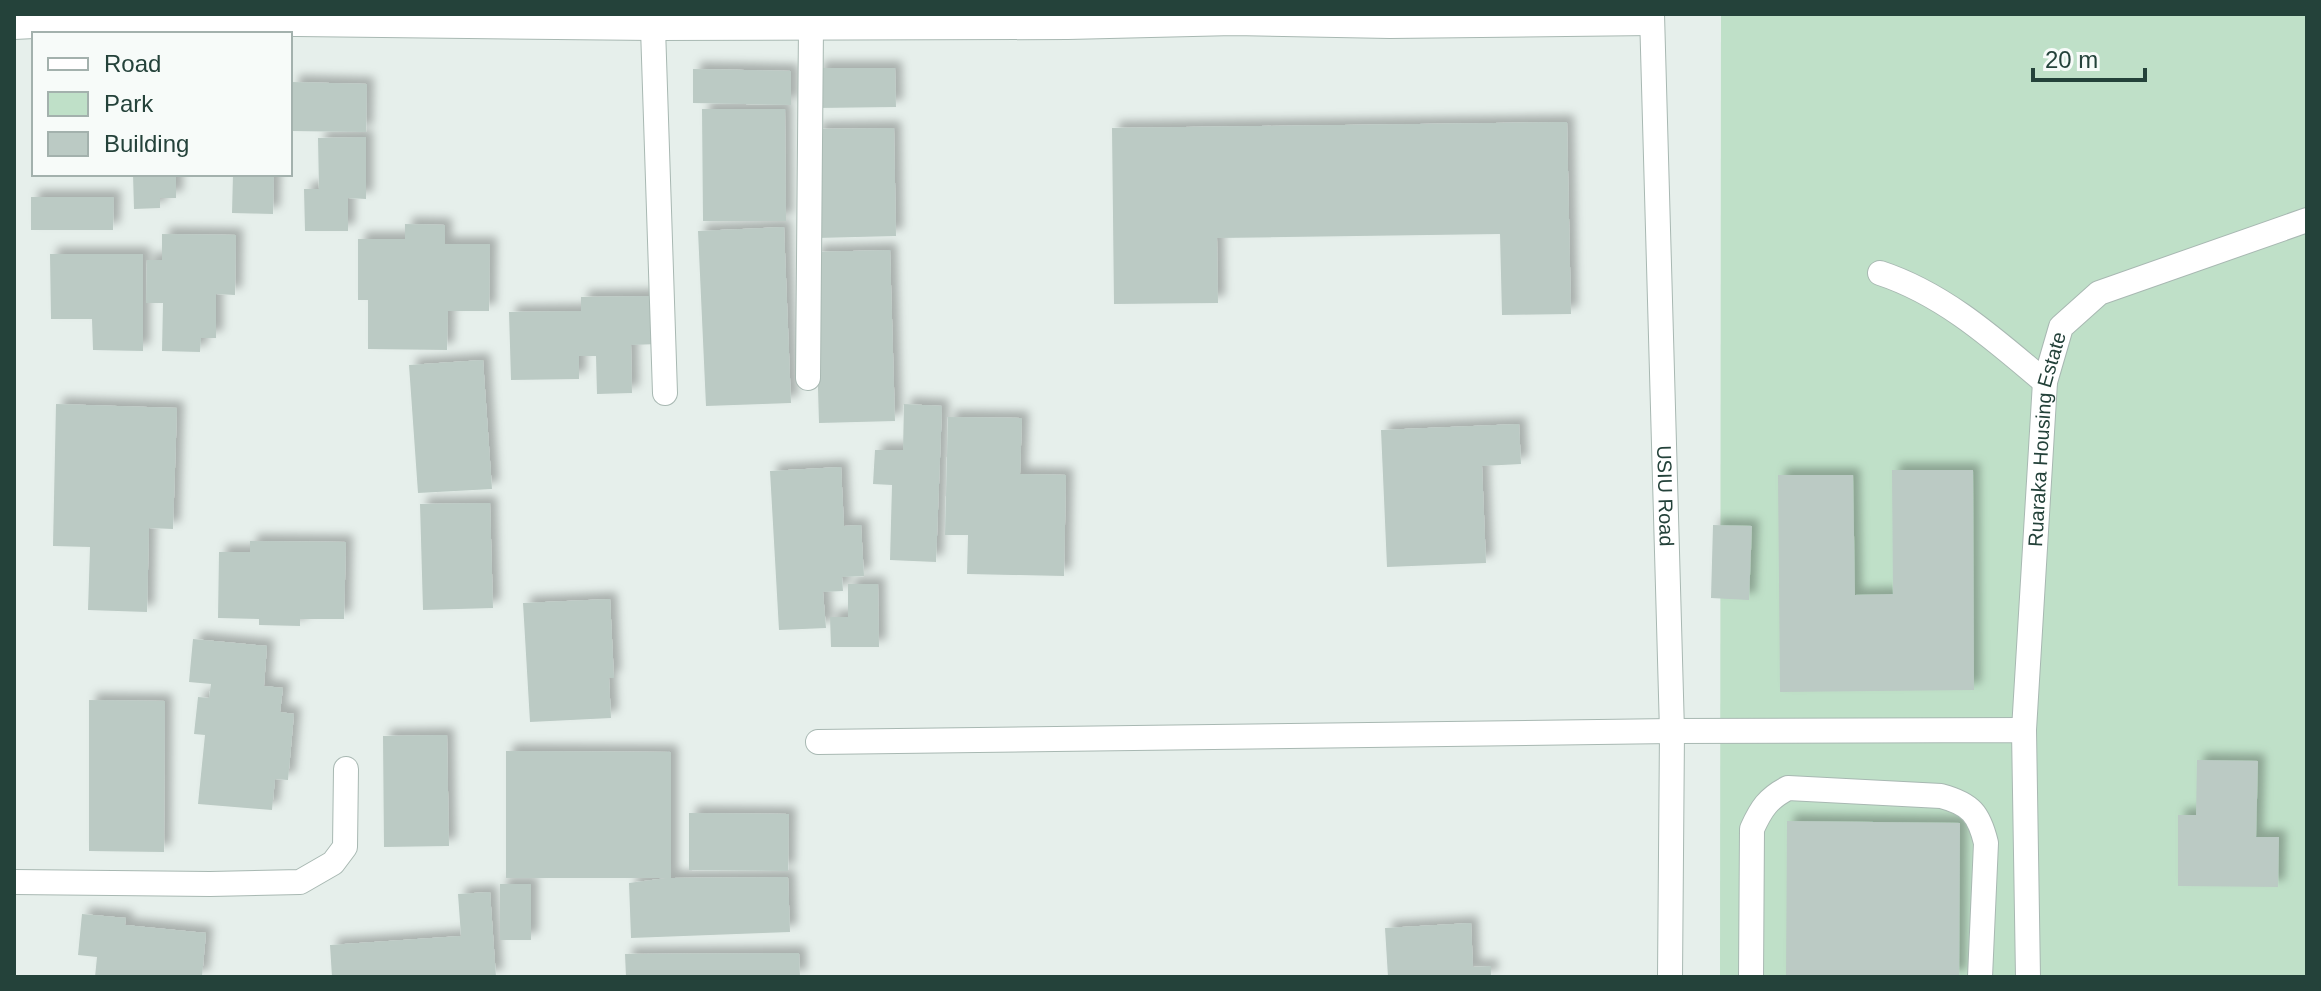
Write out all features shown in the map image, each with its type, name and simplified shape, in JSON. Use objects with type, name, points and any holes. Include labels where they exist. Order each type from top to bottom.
[{"type":"street","points":[[14,14],[14,27],[162,22],[413,27],[537,20],[653,28],[1068,27],[1234,23],[1390,26],[1652,18]]},
{"type":"street","name":"USIU Road","points":[[1652,18],[1672,731],[1670,977]]},
{"type":"street","points":[[808,378],[811,26]]},
{"type":"street","points":[[653,28],[665,393]]},
{"type":"street","name":"Ruaraka Housing Estate","points":[[2028,977],[2024,730],[2045,382],[2061,327],[2099,293],[2307,220]]},
{"type":"street","points":[[1880,273],[1906,281],[1933,295],[1981,329],[2045,382]]},
{"type":"street","points":[[818,742],[1672,731],[2024,730]]},
{"type":"street","points":[[14,882],[300,882],[333,863],[345,847],[346,769]]},
{"type":"street","points":[[1751,977],[1752,829],[1761,809],[1772,796],[1788,788],[1941,796],[1961,802],[1974,813],[1982,826],[1986,843],[1980,977]]},
{"type":"green space","points":[[1721,14],[2307,14],[2307,977],[1720,977]]},
{"type":"building","points":[[817,68],[895,68],[896,107],[817,108]]},
{"type":"building","points":[[693,69],[791,71],[791,105],[693,103]]},
{"type":"building","points":[[292,82],[367,84],[366,132],[292,131]]},
{"type":"building","points":[[702,109],[785,109],[786,221],[703,221]]},
{"type":"building","points":[[1567,122],[1571,314],[1502,315],[1500,234],[1217,238],[1218,303],[1114,304],[1112,128]]},
{"type":"building","points":[[894,128],[896,236],[817,238],[815,129]]},
{"type":"building","points":[[366,137],[366,199],[348,198],[348,231],[305,231],[304,189],[319,189],[318,138]]},
{"type":"building","points":[[133,176],[176,176],[176,198],[160,198],[160,208],[134,209]]},
{"type":"building","points":[[233,176],[274,176],[273,214],[232,213]]},
{"type":"building","points":[[31,197],[114,197],[113,230],[31,230]]},
{"type":"building","points":[[405,224],[445,225],[445,244],[490,244],[489,311],[448,311],[447,350],[368,349],[368,300],[358,300],[358,239],[405,239]]},
{"type":"building","points":[[784,227],[791,403],[706,406],[698,231]]},
{"type":"building","points":[[162,234],[236,235],[235,295],[216,294],[216,338],[201,338],[200,352],[162,351],[163,303],[146,303],[147,260],[162,260]]},
{"type":"building","points":[[890,250],[895,421],[819,423],[814,252]]},
{"type":"building","points":[[50,254],[143,254],[143,351],[93,350],[92,319],[51,319]]},
{"type":"building","points":[[656,296],[658,344],[631,345],[632,393],[597,394],[596,356],[579,356],[579,379],[511,380],[509,312],[581,311],[581,297]]},
{"type":"building","points":[[483,360],[492,489],[418,493],[409,365]]},
{"type":"building","points":[[56,404],[177,408],[173,529],[149,528],[147,612],[88,610],[90,547],[53,546]]},
{"type":"building","points":[[904,404],[942,406],[936,562],[890,560],[892,485],[873,484],[875,450],[903,450]]},
{"type":"building","points":[[948,417],[1022,418],[1020,474],[1066,475],[1064,576],[967,574],[968,535],[945,535]]},
{"type":"building","points":[[1519,424],[1521,464],[1482,466],[1486,563],[1387,567],[1381,430]]},
{"type":"building","points":[[841,467],[844,526],[861,525],[864,576],[842,577],[843,591],[823,592],[826,628],[779,630],[770,471]]},
{"type":"building","points":[[1892,470],[1973,470],[1974,690],[1780,692],[1778,475],[1853,475],[1855,595],[1893,594]]},
{"type":"building","points":[[490,503],[493,608],[423,610],[420,504]]},
{"type":"building","points":[[1713,525],[1752,526],[1749,600],[1711,598]]},
{"type":"building","points":[[250,541],[346,542],[344,619],[300,619],[300,626],[259,625],[259,619],[218,618],[219,552],[250,552]]},
{"type":"building","points":[[848,584],[878,584],[879,647],[831,647],[830,617],[848,617]]},
{"type":"building","points":[[610,599],[614,678],[609,678],[611,718],[530,722],[523,603]]},
{"type":"building","points":[[193,639],[267,646],[264,686],[283,688],[280,712],[294,714],[288,780],[275,779],[272,810],[198,804],[205,735],[194,734],[198,697],[209,698],[211,684],[189,682]]},
{"type":"building","points":[[89,700],[165,701],[164,852],[89,851]]},
{"type":"building","points":[[447,735],[449,846],[384,847],[383,736]]},
{"type":"building","points":[[506,751],[671,752],[671,878],[788,877],[790,932],[631,938],[629,883],[667,878],[506,878]]},
{"type":"building","points":[[2197,760],[2258,761],[2256,837],[2279,837],[2278,887],[2178,886],[2178,815],[2196,815]]},
{"type":"building","points":[[689,813],[789,814],[788,871],[689,870]]},
{"type":"building","points":[[1787,821],[1960,823],[1959,977],[1786,977]]},
{"type":"building","points":[[500,884],[531,884],[531,940],[500,940]]},
{"type":"building","points":[[490,892],[496,977],[332,977],[330,945],[461,936],[458,894]]},
{"type":"building","points":[[82,914],[126,918],[125,925],[206,933],[202,977],[95,977],[97,957],[78,955]]},
{"type":"building","points":[[1471,923],[1473,967],[1491,966],[1491,977],[1388,977],[1385,928]]},
{"type":"building","points":[[799,953],[800,977],[626,977],[625,954]]}]
